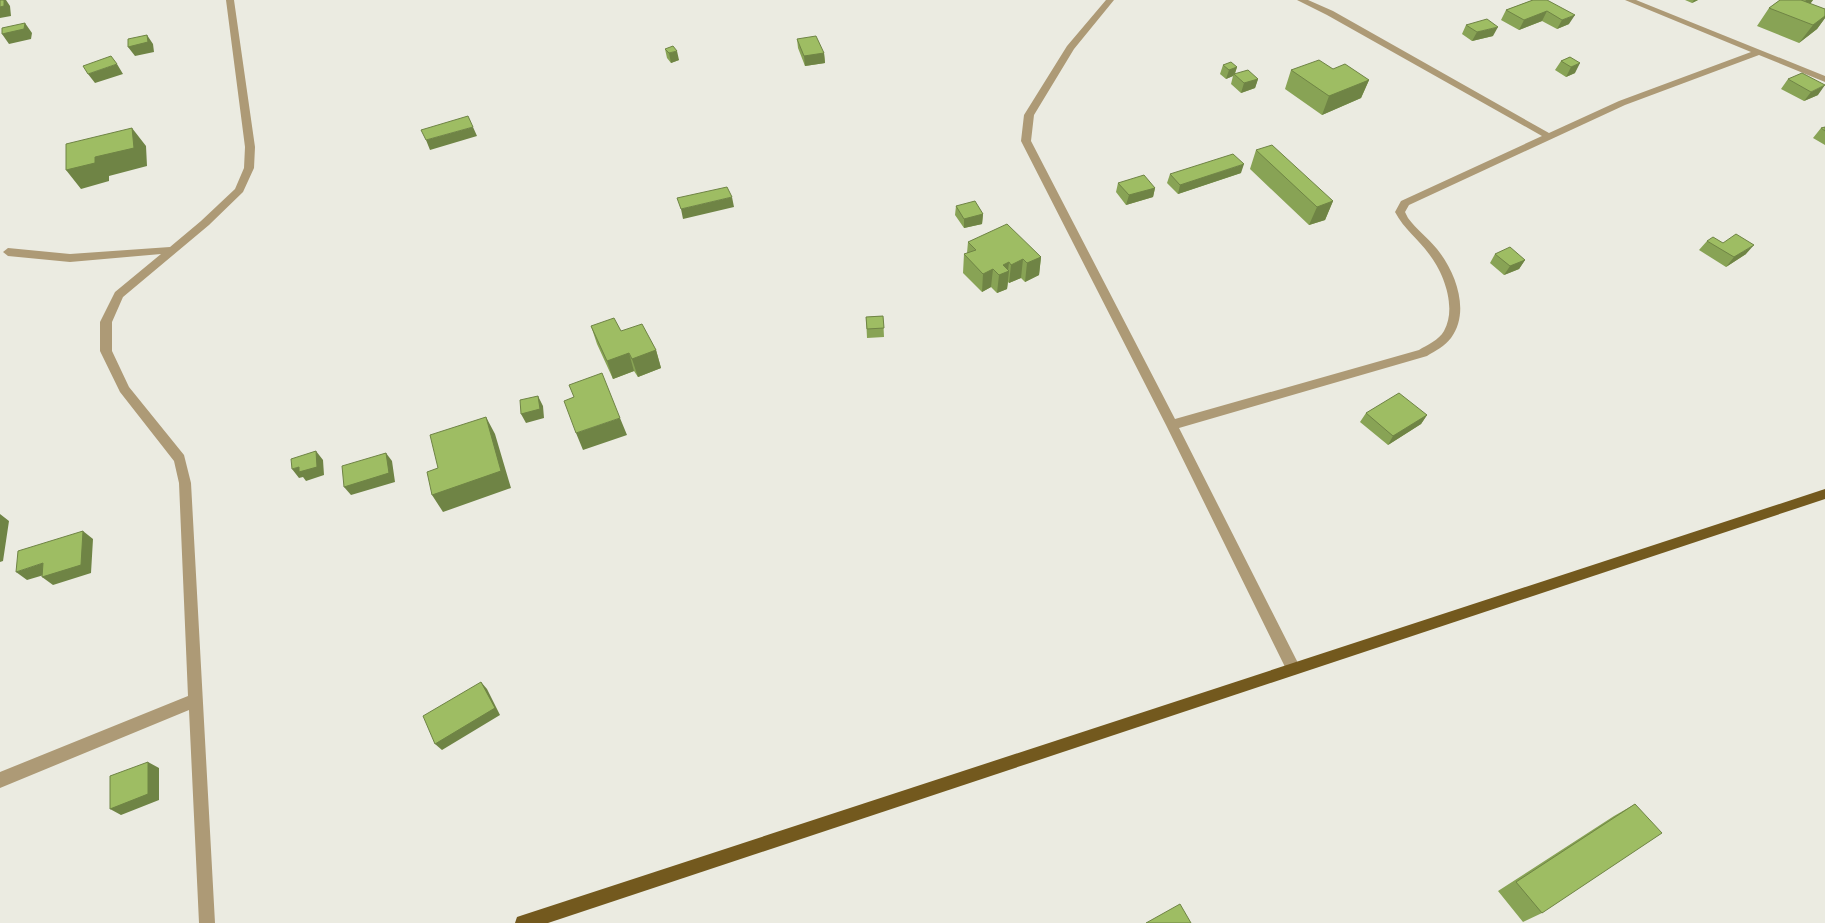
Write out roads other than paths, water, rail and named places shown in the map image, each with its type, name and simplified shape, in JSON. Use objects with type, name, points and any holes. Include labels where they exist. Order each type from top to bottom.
[{"type":"main road","points":[[523,923],[1825,494]]},
{"type":"street","points":[[207,923],[185,484],[180,459],[124,390],[106,351],[106,322],[120,294],[205,223],[239,190],[249,168],[250,147],[230,0]]},
{"type":"street","points":[[1110,0],[1070,48],[1054,73],[1029,115],[1026,141],[1172,425],[1293,668]]},
{"type":"street","points":[[1301,0],[1330,13],[1550,137]]},
{"type":"street","points":[[1628,0],[1825,79]]},
{"type":"street","points":[[1172,425],[1423,354],[1448,334],[1455,312],[1449,279],[1437,256],[1404,223],[1400,212],[1405,203],[1622,104],[1760,52]]},
{"type":"street","points":[[8,252],[70,258],[172,250]]},
{"type":"street","points":[[0,780],[196,700]]}]
